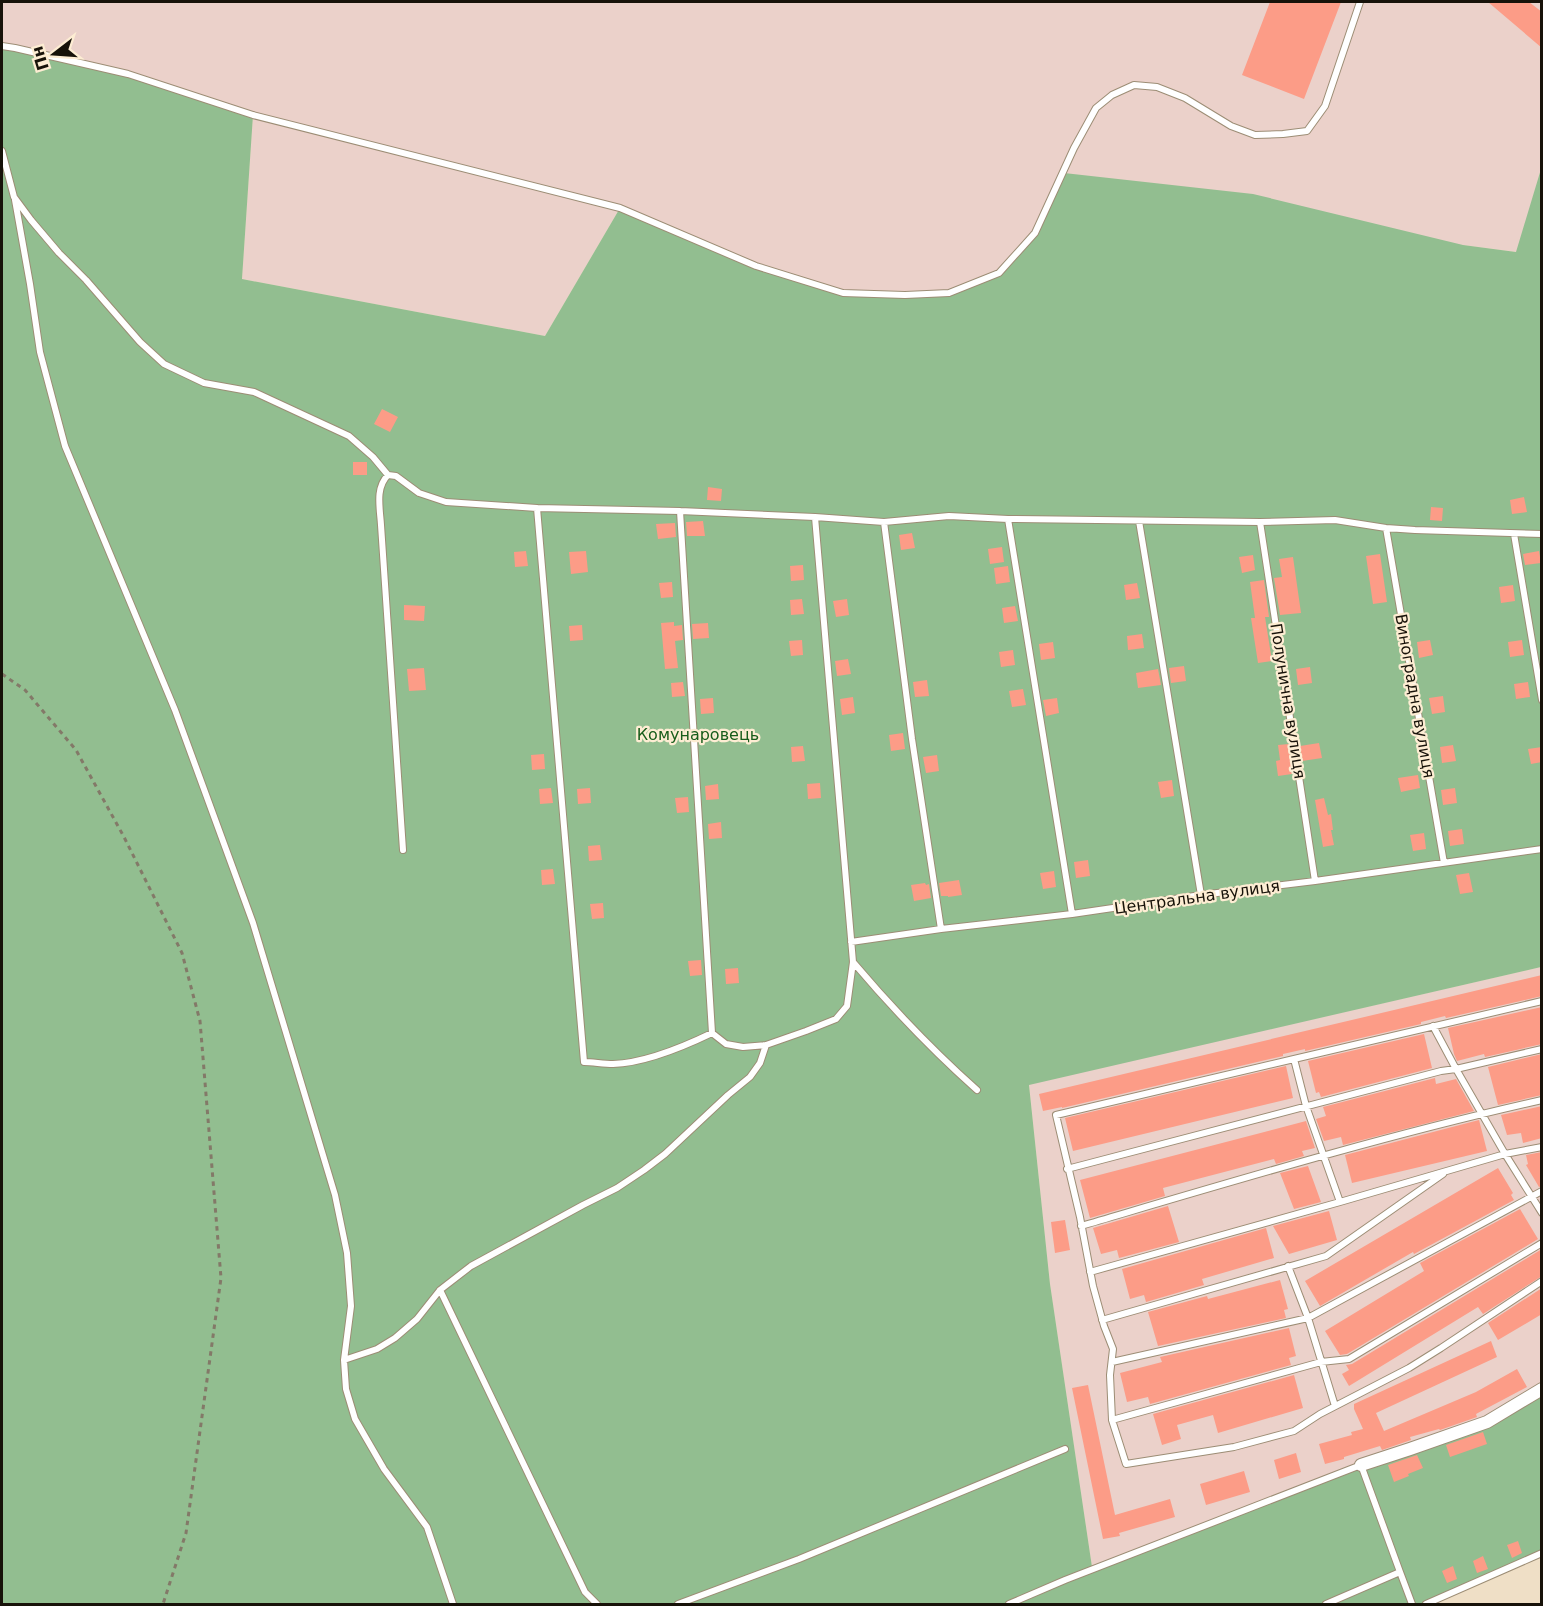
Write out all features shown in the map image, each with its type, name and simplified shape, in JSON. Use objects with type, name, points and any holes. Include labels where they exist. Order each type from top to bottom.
[{"type":"street","points":[[1361,1465],[1486,1422],[1542,1389]]},
{"type":"lane","points":[[2,46],[128,74],[253,115],[620,208],[756,266],[843,293],[905,295],[949,293],[999,273],[1035,233],[1074,148],[1096,108],[1112,95],[1134,85],[1167,90],[1185,98],[1231,126],[1255,135],[1307,131],[1325,106],[1360,2]]},
{"type":"lane","points":[[2,151],[14,196],[40,352],[65,446],[175,710],[253,923],[335,1195],[346,1254],[351,1306],[344,1360],[346,1389],[355,1419],[384,1469],[428,1527],[453,1605]]},
{"type":"lane","points":[[14,196],[59,253],[140,342],[164,364],[204,383],[254,392],[349,436],[373,457],[388,475],[396,476],[419,493],[446,502],[537,508],[815,517],[884,522],[949,516],[1139,521],[1335,520],[1386,528],[1542,534]]},
{"type":"lane","points":[[388,475],[382,481],[380,489],[381,525],[404,850]]},
{"type":"lane","points":[[537,508],[584,1062],[613,1064],[642,1059],[684,1047],[712,1033]]},
{"type":"lane","points":[[680,511],[712,1033],[726,1044],[743,1047],[766,1045],[836,1019],[847,1006],[853,962],[815,517]]},
{"type":"lane","points":[[1008,519],[1072,914]]},
{"type":"lane","points":[[1139,521],[1201,895]]},
{"type":"lane","points":[[884,522],[912,739],[940,929]]},
{"type":"lane","name":"Полунична вулиця","points":[[1260,522],[1315,881]]},
{"type":"lane","name":"Виноградна вулиця","points":[[1386,528],[1444,863]]},
{"type":"lane","points":[[1514,534],[1542,700]]},
{"type":"lane","name":"Центральна вулиця","points":[[851,942],[1542,849]]},
{"type":"lane","points":[[853,962],[888,1004],[977,1090]]},
{"type":"lane","points":[[1542,1001],[1056,1115],[1090,1272],[1102,1320],[1113,1348],[1110,1375],[1112,1420],[1125,1464],[1234,1447],[1294,1431],[1442,1348],[1542,1281]]},
{"type":"lane","points":[[1433,1026],[1504,1154],[1542,1213]]},
{"type":"lane","points":[[344,1360],[377,1349],[395,1338],[417,1319],[440,1290],[471,1266],[617,1188],[644,1170],[665,1154],[750,1077],[760,1063],[766,1045]]},
{"type":"lane","points":[[1067,1169],[1441,1071],[1542,1049]]},
{"type":"lane","points":[[1294,1059],[1306,1106],[1340,1202]]},
{"type":"lane","points":[[1081,1226],[1323,1155],[1542,1100]]},
{"type":"lane","points":[[1090,1272],[1504,1154],[1542,1147]]},
{"type":"lane","points":[[1102,1320],[1326,1256],[1449,1170]]},
{"type":"lane","points":[[1112,1362],[1308,1318],[1542,1191]]},
{"type":"lane","points":[[1112,1420],[1321,1362],[1348,1359],[1542,1243]]},
{"type":"lane","points":[[1288,1266],[1308,1318],[1335,1406]]},
{"type":"lane","points":[[440,1290],[585,1592],[597,1605]]},
{"type":"lane","points":[[678,1605],[799,1559],[1065,1449]]},
{"type":"lane","points":[[1009,1605],[1065,1580],[1361,1465],[1412,1605]]},
{"type":"lane","points":[[1426,1605],[1542,1553]]},
{"type":"lane","points":[[1326,1605],[1400,1572]]},
{"type":"path","points":[[2,674],[25,690],[76,750],[124,837],[182,953],[200,1021],[221,1278],[186,1533],[163,1605]]},
{"type":"shaded area","points":[[2,2],[1541,2],[1541,169],[1517,252],[1463,245],[1035,233],[999,273],[949,293],[843,293],[756,266],[620,208],[545,336],[242,279],[253,115],[2,46]]},
{"type":"shaded area","points":[[1541,967],[1541,1389],[1487,1422],[1092,1567],[1050,1284],[1029,1084]]},
{"type":"green space","name":"Комунаровець","points":[[2,46],[128,74],[253,115],[242,279],[545,336],[620,208],[756,266],[843,293],[949,293],[999,273],[1035,233],[1064,173],[1253,194],[1463,245],[1516,252],[1541,169],[1541,967],[1029,1085],[1050,1284],[1092,1567],[1487,1422],[1541,1386],[1541,1553],[1426,1604],[2,1604]]},
{"type":"building","points":[[1270,2],[1341,2],[1304,99],[1242,75]]},
{"type":"building","points":[[1488,2],[1529,2],[1542,12],[1542,48]]},
{"type":"building","points":[[382,409],[398,417],[390,432],[374,424]]},
{"type":"building","points":[[353,462],[367,462],[367,475],[353,475]]},
{"type":"building","points":[[708,487],[722,489],[721,501],[707,500]]},
{"type":"building","points":[[1524,497],[1527,512],[1512,514],[1510,500]]},
{"type":"building","points":[[1431,507],[1443,508],[1442,521],[1430,520]]},
{"type":"building","points":[[703,521],[705,536],[687,536],[686,522]]},
{"type":"building","points":[[675,523],[676,537],[658,539],[656,524]]},
{"type":"building","points":[[912,533],[915,548],[901,550],[899,535]]},
{"type":"building","points":[[1002,547],[1004,562],[990,564],[988,549]]},
{"type":"building","points":[[526,551],[528,566],[515,567],[514,552]]},
{"type":"building","points":[[586,551],[588,572],[571,574],[569,552]]},
{"type":"building","points":[[1539,551],[1541,563],[1525,565],[1523,554]]},
{"type":"building","points":[[1380,554],[1387,602],[1373,604],[1366,556]]},
{"type":"building","points":[[1253,555],[1255,570],[1242,573],[1239,557]]},
{"type":"building","points":[[1293,557],[1301,613],[1280,615],[1274,578],[1282,577],[1279,559]]},
{"type":"building","points":[[803,565],[804,580],[791,581],[790,566]]},
{"type":"building","points":[[1008,566],[1010,582],[996,584],[994,568]]},
{"type":"building","points":[[1264,580],[1269,617],[1265,617],[1272,661],[1258,663],[1251,618],[1255,618],[1250,582]]},
{"type":"building","points":[[672,582],[673,597],[661,598],[659,583]]},
{"type":"building","points":[[1137,583],[1140,598],[1126,600],[1124,585]]},
{"type":"building","points":[[1513,585],[1515,601],[1501,603],[1499,587]]},
{"type":"building","points":[[802,599],[804,614],[791,615],[790,600]]},
{"type":"building","points":[[847,599],[849,615],[836,617],[833,601]]},
{"type":"building","points":[[404,605],[425,606],[424,621],[404,620]]},
{"type":"building","points":[[1015,606],[1018,621],[1004,623],[1002,608]]},
{"type":"building","points":[[674,622],[674,626],[682,625],[683,640],[675,641],[678,668],[665,669],[661,623]]},
{"type":"building","points":[[708,623],[709,638],[693,639],[692,624]]},
{"type":"building","points":[[582,625],[583,640],[570,641],[569,626]]},
{"type":"building","points":[[1142,634],[1144,648],[1128,650],[1127,636]]},
{"type":"building","points":[[802,640],[803,655],[791,656],[789,641]]},
{"type":"building","points":[[1430,640],[1433,655],[1419,658],[1417,642]]},
{"type":"building","points":[[1522,640],[1524,655],[1510,657],[1508,642]]},
{"type":"building","points":[[1053,642],[1055,658],[1041,660],[1039,644]]},
{"type":"building","points":[[1013,650],[1015,665],[1001,667],[999,652]]},
{"type":"building","points":[[848,659],[851,674],[837,676],[835,661]]},
{"type":"building","points":[[1184,666],[1186,681],[1171,683],[1169,668]]},
{"type":"building","points":[[1310,667],[1312,683],[1298,685],[1296,669]]},
{"type":"building","points":[[424,668],[426,690],[409,691],[407,669]]},
{"type":"building","points":[[1158,669],[1161,685],[1138,688],[1136,673]]},
{"type":"building","points":[[927,680],[929,696],[915,697],[913,682]]},
{"type":"building","points":[[683,682],[685,696],[672,697],[671,683]]},
{"type":"building","points":[[1528,682],[1530,697],[1516,699],[1514,684]]},
{"type":"building","points":[[1023,689],[1026,705],[1012,707],[1009,691]]},
{"type":"building","points":[[1443,696],[1445,712],[1432,714],[1429,698]]},
{"type":"building","points":[[853,697],[855,713],[842,715],[840,699]]},
{"type":"building","points":[[713,698],[714,713],[701,714],[700,699]]},
{"type":"building","points":[[1057,698],[1059,713],[1046,716],[1043,700]]},
{"type":"building","points":[[903,733],[905,749],[891,751],[889,735]]},
{"type":"building","points":[[1319,743],[1322,758],[1302,761],[1300,746]]},
{"type":"building","points":[[1289,744],[1292,774],[1278,776],[1276,761],[1280,760],[1278,745]]},
{"type":"building","points":[[1453,745],[1456,761],[1442,763],[1440,747]]},
{"type":"building","points":[[803,746],[805,761],[792,762],[791,747]]},
{"type":"building","points":[[1542,747],[1542,762],[1531,764],[1528,749]]},
{"type":"building","points":[[544,754],[545,769],[532,770],[531,755]]},
{"type":"building","points":[[937,755],[939,771],[926,773],[923,757]]},
{"type":"building","points":[[1418,775],[1420,788],[1401,792],[1398,778]]},
{"type":"building","points":[[1172,780],[1174,796],[1161,798],[1158,782]]},
{"type":"building","points":[[820,783],[821,798],[808,799],[807,784]]},
{"type":"building","points":[[718,784],[719,799],[706,800],[705,786]]},
{"type":"building","points":[[551,788],[553,803],[540,804],[539,789]]},
{"type":"building","points":[[590,788],[591,803],[578,804],[577,789]]},
{"type":"building","points":[[1455,788],[1457,803],[1443,805],[1441,790]]},
{"type":"building","points":[[688,797],[689,812],[677,813],[675,798]]},
{"type":"building","points":[[1324,798],[1328,815],[1331,814],[1334,845],[1323,847],[1315,800]]},
{"type":"building","points":[[721,822],[722,838],[709,839],[708,824]]},
{"type":"building","points":[[1462,829],[1464,844],[1450,846],[1448,831]]},
{"type":"building","points":[[1424,833],[1426,849],[1413,851],[1410,835]]},
{"type":"building","points":[[600,845],[602,860],[589,861],[588,846]]},
{"type":"building","points":[[1088,860],[1090,876],[1076,878],[1074,862]]},
{"type":"building","points":[[553,869],[555,884],[542,885],[541,870]]},
{"type":"building","points":[[1054,871],[1056,887],[1043,889],[1040,873]]},
{"type":"building","points":[[1469,873],[1473,892],[1460,894],[1456,875]]},
{"type":"building","points":[[959,880],[962,895],[941,896],[939,883]]},
{"type":"building","points":[[929,884],[931,898],[914,901],[911,885]]},
{"type":"building","points":[[603,903],[604,918],[592,919],[590,904]]},
{"type":"building","points":[[701,960],[702,975],[690,976],[688,961]]},
{"type":"building","points":[[738,968],[739,983],[726,984],[725,969]]},
{"type":"building","points":[[1542,975],[1542,996],[1446,1018],[1445,1016],[1421,1022],[1421,1024],[1043,1111],[1039,1094]]},
{"type":"building","points":[[1542,1007],[1542,1044],[1457,1061],[1448,1028]]},
{"type":"building","points":[[1424,1034],[1432,1068],[1321,1097],[1319,1092],[1316,1093],[1308,1061]]},
{"type":"building","points":[[1542,1054],[1542,1095],[1498,1105],[1488,1067]]},
{"type":"building","points":[[1286,1066],[1293,1098],[1073,1151],[1065,1118]]},
{"type":"building","points":[[1435,1078],[1436,1084],[1456,1079],[1474,1111],[1343,1145],[1341,1137],[1324,1141],[1316,1119],[1326,1116],[1323,1107]]},
{"type":"building","points":[[1542,1106],[1542,1138],[1523,1143],[1521,1133],[1507,1135],[1501,1115]]},
{"type":"building","points":[[1479,1120],[1487,1151],[1352,1183],[1345,1155]]},
{"type":"building","points":[[1306,1121],[1315,1148],[1302,1151],[1304,1156],[1276,1164],[1274,1159],[1163,1188],[1165,1196],[1090,1218],[1080,1180]]},
{"type":"building","points":[[1542,1152],[1542,1186],[1539,1187],[1526,1165],[1528,1164],[1526,1155]]},
{"type":"building","points":[[1308,1166],[1321,1202],[1294,1209],[1280,1173]]},
{"type":"building","points":[[1498,1168],[1513,1193],[1511,1195],[1514,1200],[1414,1254],[1413,1252],[1320,1306],[1305,1281]]},
{"type":"building","points":[[1168,1206],[1179,1242],[1119,1258],[1117,1250],[1101,1254],[1093,1228]]},
{"type":"building","points":[[1520,1209],[1538,1239],[1347,1354],[1340,1355],[1325,1331],[1424,1271],[1420,1263]]},
{"type":"building","points":[[1329,1211],[1337,1240],[1289,1254],[1273,1226]]},
{"type":"building","points":[[1065,1220],[1070,1250],[1055,1253],[1051,1222]]},
{"type":"building","points":[[1266,1228],[1274,1258],[1202,1279],[1204,1285],[1146,1302],[1144,1295],[1130,1299],[1122,1269]]},
{"type":"building","points":[[1542,1249],[1542,1276],[1483,1314],[1478,1307],[1349,1386],[1342,1374],[1349,1370],[1346,1365],[1352,1364]]},
{"type":"building","points":[[1280,1280],[1288,1309],[1284,1310],[1286,1318],[1158,1346],[1148,1312]]},
{"type":"building","points":[[1542,1288],[1542,1314],[1498,1340],[1488,1323]]},
{"type":"building","points":[[1289,1328],[1296,1356],[1289,1358],[1291,1365],[1150,1404],[1148,1397],[1127,1402],[1120,1373],[1162,1362],[1160,1357]]},
{"type":"building","points":[[1491,1341],[1497,1357],[1376,1413],[1384,1431],[1476,1392],[1517,1369],[1527,1387],[1476,1414],[1477,1417],[1440,1430],[1410,1437],[1411,1440],[1382,1450],[1380,1446],[1325,1464],[1319,1444],[1352,1435],[1351,1432],[1363,1429],[1354,1404]]},
{"type":"building","points":[[1294,1375],[1303,1408],[1218,1433],[1213,1415],[1177,1425],[1181,1439],[1162,1445],[1153,1414]]},
{"type":"building","points":[[1088,1385],[1115,1515],[1170,1499],[1175,1517],[1119,1533],[1120,1536],[1103,1539],[1072,1388]]},
{"type":"building","points":[[1483,1432],[1487,1444],[1450,1457],[1446,1445]]},
{"type":"building","points":[[1296,1453],[1301,1472],[1279,1479],[1274,1460]]},
{"type":"building","points":[[1417,1455],[1423,1468],[1394,1482],[1388,1465]]},
{"type":"building","points":[[1244,1471],[1250,1492],[1206,1505],[1200,1484]]},
{"type":"building","points":[[1518,1541],[1522,1553],[1512,1558],[1507,1545]]},
{"type":"building","points":[[1483,1556],[1488,1569],[1477,1573],[1473,1561]]},
{"type":"building","points":[[1453,1566],[1457,1579],[1447,1583],[1442,1571]]}]
